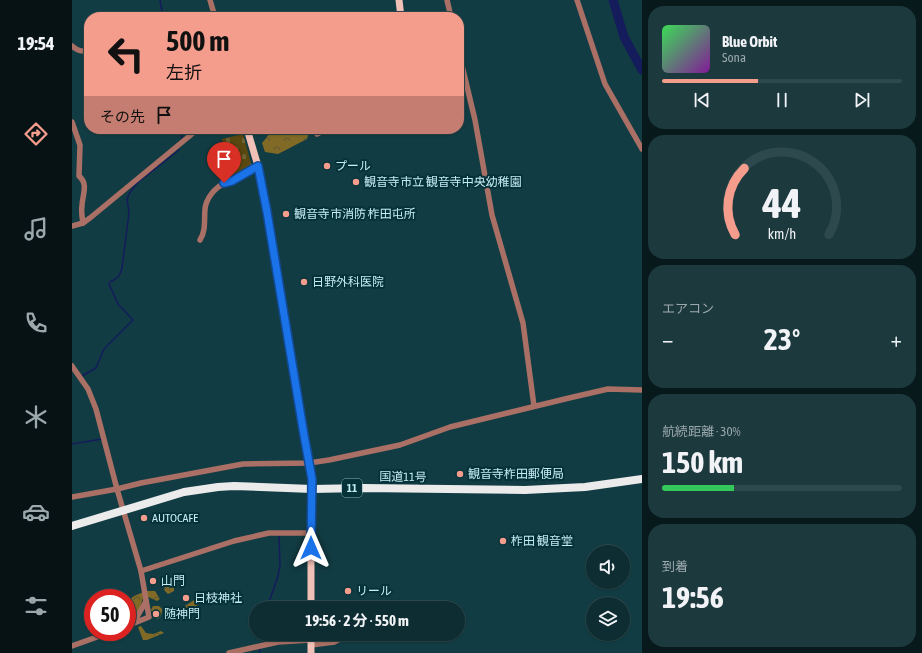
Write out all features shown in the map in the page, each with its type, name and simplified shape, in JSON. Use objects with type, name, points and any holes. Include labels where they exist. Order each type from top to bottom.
[{"type":"highway","name":"国道11号","points":[[72,526],[184,492],[218,487],[234,486],[312,489],[555,489],[585,487],[640,479]]},
{"type":"main road","points":[[399,0],[400,12]]},
{"type":"main road","points":[[248,134],[258,166],[267,212],[309,463],[312,489],[311,601]]},
{"type":"main road","points":[[311,641],[311,653]]},
{"type":"street","points":[[210,0],[214,12]]},
{"type":"street","points":[[447,0],[450,12]]},
{"type":"street","points":[[577,0],[605,84],[642,149]]},
{"type":"street","points":[[72,46],[77,50],[84,51]]},
{"type":"street","points":[[464,74],[475,120],[492,215],[523,323],[534,406]]},
{"type":"street","points":[[72,122],[80,145],[79,176],[83,179],[85,186],[82,206],[83,223]]},
{"type":"street","points":[[72,226],[83,223],[90,218],[192,134]]},
{"type":"street","points":[[200,240],[203,235],[207,200],[216,189],[224,183],[232,181],[258,166]]},
{"type":"street","points":[[73,369],[88,389],[96,410],[141,571],[149,617],[136,622]]},
{"type":"street","points":[[72,498],[80,495],[243,464],[309,463],[329,460],[400,445],[450,427],[608,389],[642,390]]},
{"type":"street","points":[[141,571],[228,543],[269,533],[311,533]]},
{"type":"street","points":[[136,618],[146,600]]},
{"type":"street","points":[[72,646],[86,641]]},
{"type":"street","points":[[229,653],[278,642],[294,641]]},
{"type":"street","points":[[322,641],[336,641]]},
{"type":"green space","points":[[243,134],[252,167],[232,177],[222,139]]},
{"type":"green space","points":[[269,134],[308,134],[307,139],[278,154],[265,152],[262,143]]},
{"type":"green space","points":[[170,583],[174,584],[174,591],[168,594],[164,590],[165,585]]},
{"type":"green space","points":[[146,591],[155,591],[160,599],[157,601],[144,595],[136,616],[136,595]]},
{"type":"green space","points":[[198,598],[201,600],[199,603],[192,612],[181,620],[173,614],[175,609],[184,607]]},
{"type":"green space","points":[[153,606],[159,606],[162,609],[160,616],[157,619],[151,610]]},
{"type":"green space","points":[[141,626],[146,633],[153,634],[161,631],[164,633],[147,640],[143,640],[138,627]]},
{"type":"waterway","points":[[160,0],[162,12]]},
{"type":"waterway","points":[[613,0],[624,37],[642,70]]},
{"type":"waterway","points":[[182,134],[182,138]]},
{"type":"waterway","points":[[82,376],[96,368],[104,349],[133,320],[118,304],[109,284],[118,276],[122,268],[129,213],[127,199],[129,194],[137,183],[179,150]]},
{"type":"waterway","points":[[72,444],[102,439]]},
{"type":"waterway","points":[[269,601],[280,566],[279,536]]},
{"type":"place","name":"プール","points":[[327,166]]},
{"type":"place","name":"観音寺市立 観音寺中央幼稚園","points":[[356,182]]},
{"type":"place","name":"観音寺市消防 柞田屯所","points":[[286,214]]},
{"type":"place","name":"日野外科医院","points":[[304,282]]},
{"type":"place","name":"観音寺柞田郵便局","points":[[460,474]]},
{"type":"place","name":"AUTOCAFE","points":[[144,518]]},
{"type":"place","name":"柞田 観音堂","points":[[503,541]]},
{"type":"place","name":"山門","points":[[153,581]]},
{"type":"place","name":"リール","points":[[348,591]]},
{"type":"place","name":"日枝神社","points":[[186,598]]},
{"type":"place","name":"随神門","points":[[156,614]]},
{"type":"route","points":[[224,183],[240,177],[258,166],[312,479],[311,548]]}]
